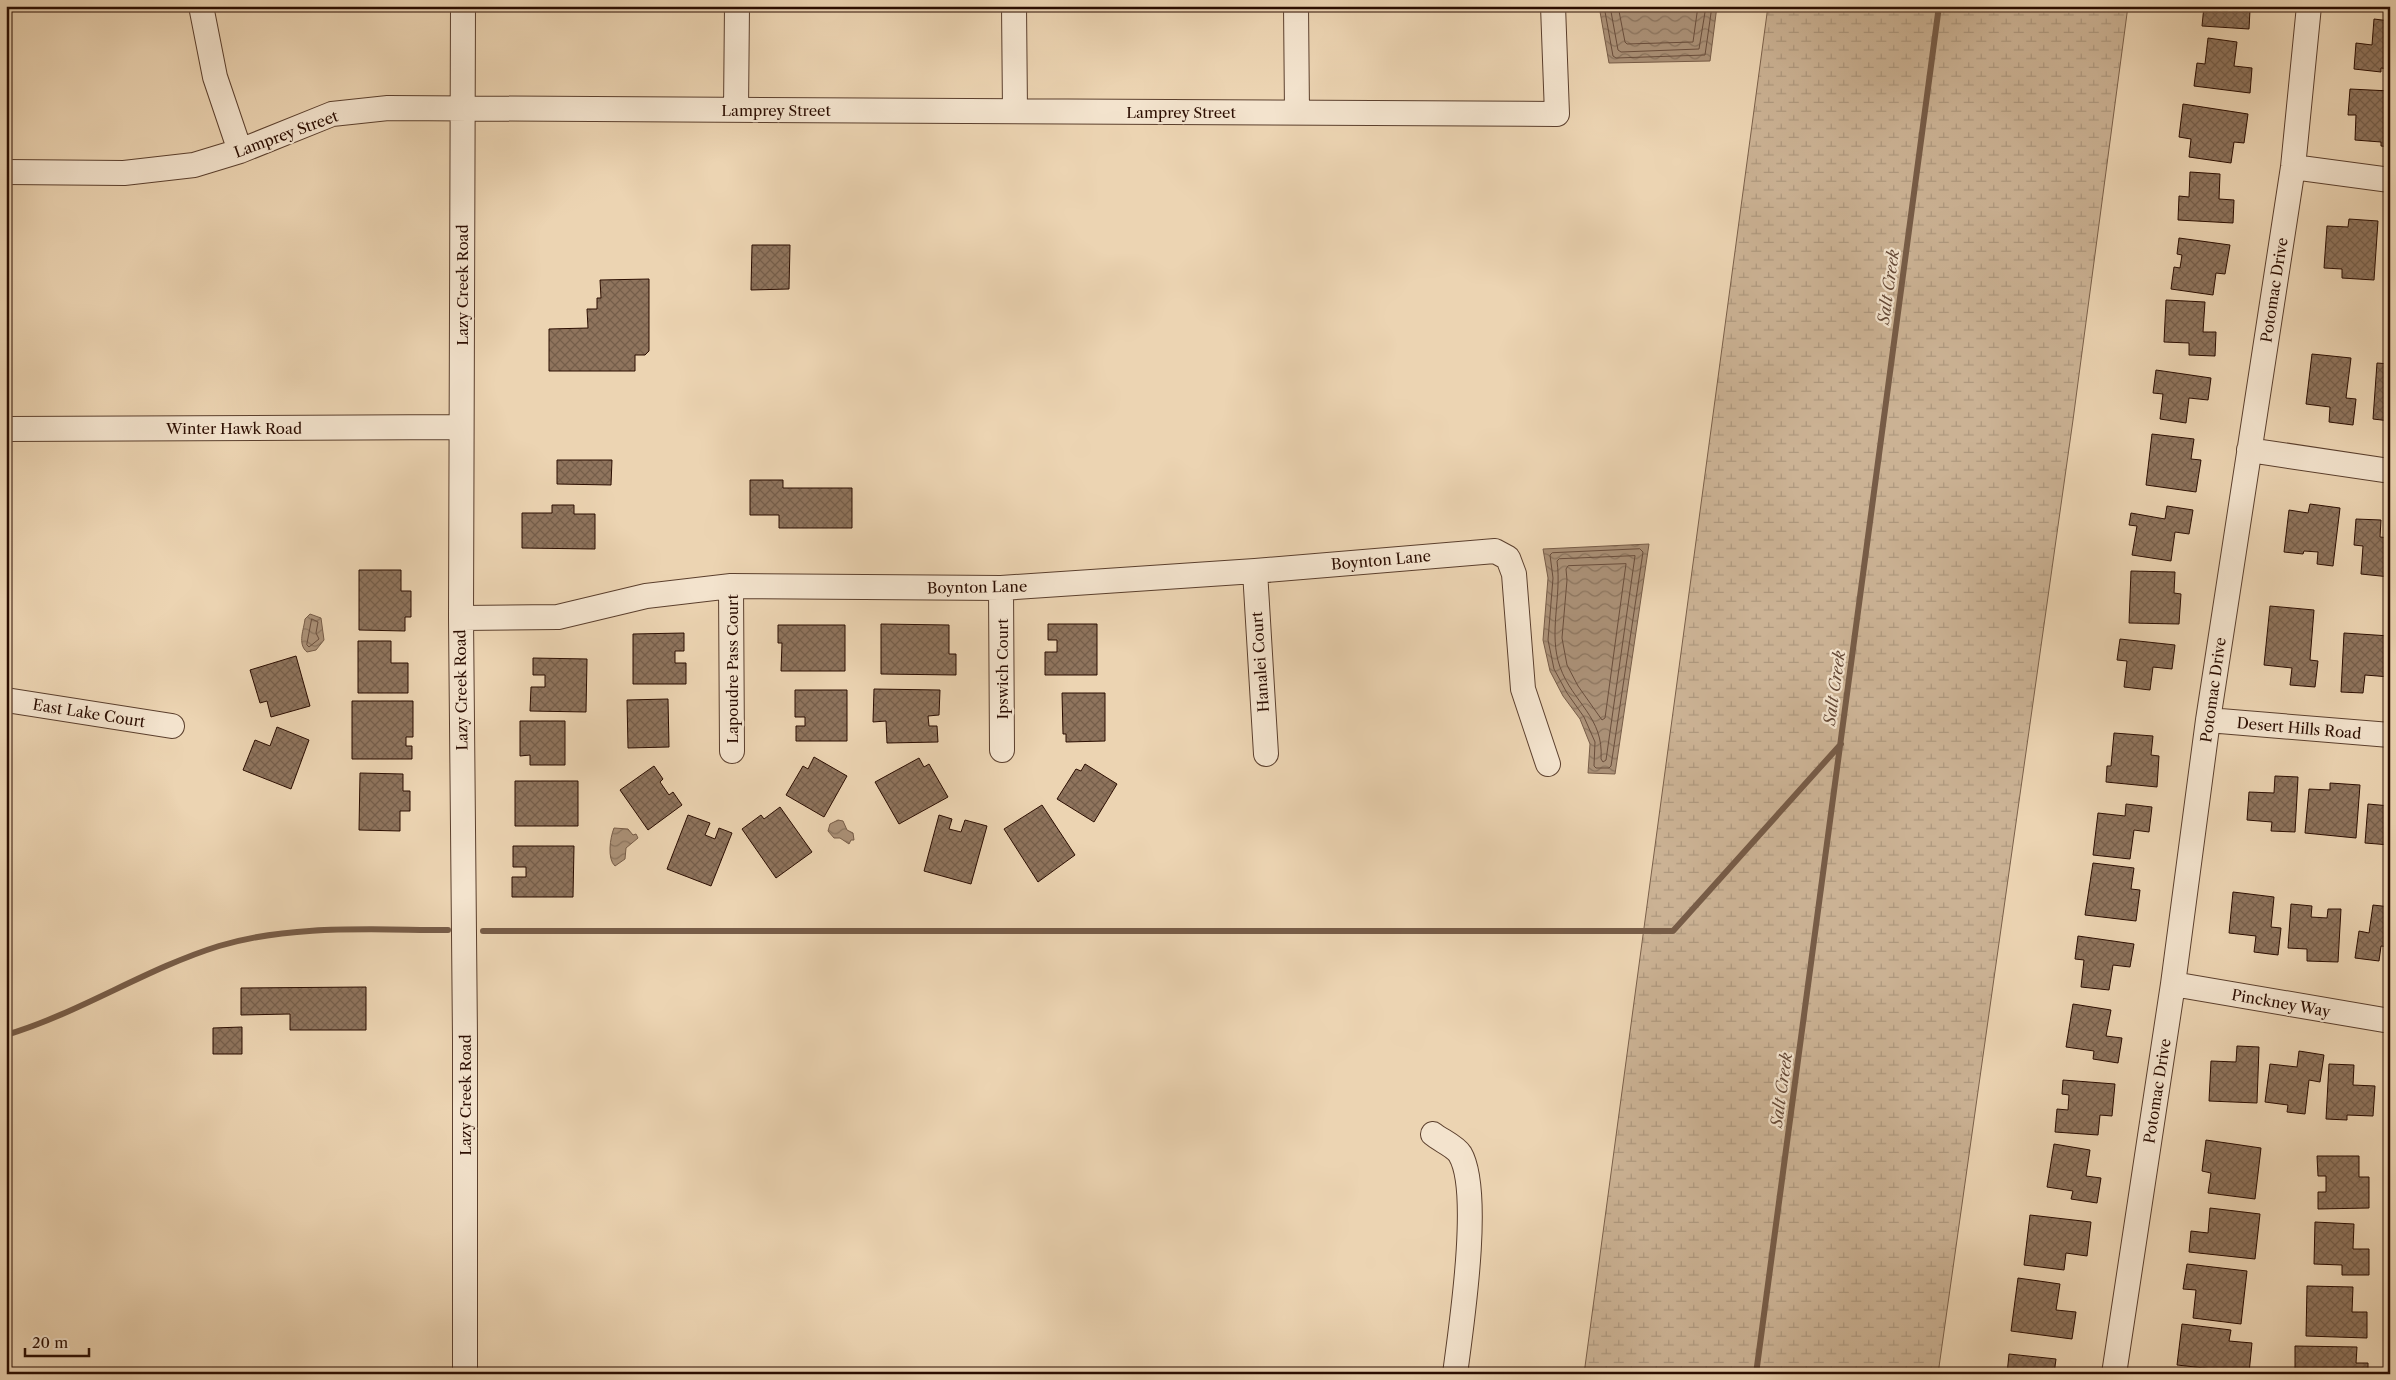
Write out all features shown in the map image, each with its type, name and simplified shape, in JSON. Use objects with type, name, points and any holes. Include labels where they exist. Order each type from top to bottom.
[{"type":"street","points":[[201,6],[215,77],[240,151]]},
{"type":"street","name":"Lazy Creek Road","points":[[463,6],[461,618],[465,1039],[465,1374]]},
{"type":"street","points":[[736,110],[737,6]]},
{"type":"street","points":[[1014,6],[1015,111]]},
{"type":"street","points":[[1296,6],[1297,112]]},
{"type":"street","name":"Lamprey Street","points":[[6,172],[124,173],[194,165],[240,151],[332,114],[388,108],[1557,114],[1553,6]]},
{"type":"street","name":"Potomac Drive","points":[[2114,1374],[2173,984],[2208,720],[2293,168],[2309,6]]},
{"type":"street","points":[[2293,168],[2390,180]]},
{"type":"street","name":"Winter Hawk Road","points":[[6,429],[461,427]]},
{"type":"street","points":[[2249,450],[2390,471]]},
{"type":"street","name":"Boynton Lane","points":[[461,618],[558,617],[646,596],[731,586],[1001,588],[1254,571],[1495,550],[1508,558],[1514,574],[1523,689],[1548,764]]},
{"type":"street","name":"Hanalei Court","points":[[1254,571],[1266,754]]},
{"type":"street","name":"Lapoudre Pass Court","points":[[731,586],[732,751]]},
{"type":"street","name":"Ipswich Court","points":[[1001,588],[1002,750]]},
{"type":"street","name":"East Lake Court","points":[[6,700],[172,726]]},
{"type":"street","name":"Desert Hills Road","points":[[2208,720],[2390,735]]},
{"type":"street","name":"Pinckney Way","points":[[2173,984],[2390,1021]]},
{"type":"street","points":[[1432,1134],[1459,1153],[1468,1176],[1465,1297],[1454,1374]]},
{"type":"green space","points":[[1768,6],[2128,6],[2073,420],[1938,1374],[1584,1374]]},
{"type":"water","points":[[1599,6],[1717,6],[1710,61],[1609,63]]},
{"type":"water","points":[[1649,544],[1615,774],[1588,773],[1590,744],[1580,719],[1563,696],[1550,671],[1543,640],[1548,578],[1543,549]]},
{"type":"water","points":[[310,614],[321,618],[324,640],[316,650],[307,652],[302,645],[302,636],[305,619]]},
{"type":"water","points":[[838,820],[843,821],[847,830],[853,833],[854,840],[851,840],[849,844],[840,838],[834,838],[828,831],[830,824]]},
{"type":"water","points":[[614,828],[628,829],[633,835],[636,834],[638,838],[626,848],[625,859],[615,866],[612,863],[610,854],[610,843]]},
{"type":"building","points":[[2204,6],[2262,6],[2262,11],[2250,10],[2249,29],[2202,26]]},
{"type":"building","points":[[2374,19],[2390,21],[2390,69],[2381,68],[2381,72],[2354,69],[2356,43],[2372,45]]},
{"type":"building","points":[[2208,38],[2237,42],[2234,66],[2252,68],[2250,93],[2194,86],[2197,63],[2205,64]]},
{"type":"building","points":[[2350,89],[2390,91],[2390,147],[2381,146],[2381,142],[2355,140],[2356,115],[2348,115]]},
{"type":"building","points":[[2183,104],[2248,114],[2244,143],[2234,142],[2231,163],[2189,157],[2191,139],[2179,137]]},
{"type":"building","points":[[2190,172],[2220,174],[2219,199],[2234,200],[2233,223],[2178,220],[2179,196],[2189,197]]},
{"type":"building","points":[[2349,219],[2378,221],[2374,280],[2342,278],[2342,269],[2324,268],[2327,226],[2348,227]]},
{"type":"building","points":[[2179,238],[2230,245],[2225,274],[2216,273],[2213,295],[2171,289],[2174,267],[2180,268],[2182,255],[2177,254]]},
{"type":"building","points":[[752,245],[790,245],[789,289],[751,290]]},
{"type":"building","points":[[649,279],[649,351],[645,355],[635,355],[635,371],[549,371],[549,329],[588,328],[587,309],[597,309],[597,298],[601,298],[600,280]]},
{"type":"building","points":[[2166,300],[2205,302],[2203,332],[2216,332],[2215,356],[2189,355],[2189,343],[2164,342]]},
{"type":"building","points":[[2312,354],[2351,358],[2346,398],[2356,399],[2353,425],[2329,422],[2330,407],[2306,404]]},
{"type":"building","points":[[2377,363],[2390,364],[2390,421],[2373,419]]},
{"type":"building","points":[[2156,370],[2211,378],[2208,400],[2189,398],[2186,423],[2160,419],[2163,394],[2153,393]]},
{"type":"building","points":[[2152,434],[2194,439],[2191,459],[2201,460],[2196,492],[2146,485]]},
{"type":"building","points":[[557,460],[612,460],[611,485],[557,484]]},
{"type":"building","points":[[750,480],[783,480],[783,488],[852,488],[852,528],[779,528],[779,515],[750,515]]},
{"type":"building","points":[[2310,504],[2340,508],[2333,566],[2317,564],[2318,552],[2304,551],[2303,554],[2284,552],[2289,510],[2308,513]]},
{"type":"building","points":[[552,505],[574,505],[574,514],[595,514],[595,549],[522,548],[522,513],[552,513]]},
{"type":"building","points":[[2167,506],[2193,510],[2189,534],[2175,532],[2171,561],[2132,555],[2137,526],[2129,525],[2131,513],[2165,519]]},
{"type":"building","points":[[2356,519],[2381,520],[2380,537],[2390,538],[2390,577],[2361,574],[2363,546],[2354,545]]},
{"type":"building","points":[[359,570],[401,570],[401,591],[411,591],[411,617],[405,617],[405,631],[359,630]]},
{"type":"building","points":[[2131,571],[2175,572],[2174,593],[2181,594],[2179,624],[2129,623]]},
{"type":"building","points":[[2270,606],[2314,610],[2310,660],[2318,661],[2315,687],[2290,685],[2292,668],[2264,665]]},
{"type":"building","points":[[881,624],[949,625],[949,654],[956,654],[956,675],[881,674]]},
{"type":"building","points":[[1048,624],[1097,624],[1097,675],[1045,675],[1045,652],[1057,652],[1057,640],[1048,640]]},
{"type":"building","points":[[778,625],[845,625],[845,671],[781,671],[782,643],[778,643]]},
{"type":"building","points":[[684,633],[684,651],[675,651],[675,663],[686,663],[686,684],[633,684],[633,634]]},
{"type":"building","points":[[2344,633],[2390,636],[2390,677],[2365,675],[2363,693],[2341,692]]},
{"type":"building","points":[[2120,639],[2175,645],[2172,669],[2153,667],[2150,690],[2124,687],[2127,661],[2117,660]]},
{"type":"building","points":[[358,641],[391,641],[391,663],[408,663],[408,693],[358,693]]},
{"type":"building","points":[[296,656],[310,706],[271,717],[267,701],[260,703],[250,670]]},
{"type":"building","points":[[533,658],[587,659],[586,712],[530,711],[531,687],[545,687],[545,675],[533,675]]},
{"type":"building","points":[[874,689],[940,690],[939,715],[928,716],[929,726],[937,726],[938,742],[887,743],[886,721],[873,722]]},
{"type":"building","points":[[795,690],[847,690],[847,741],[796,741],[796,726],[805,726],[805,717],[795,717]]},
{"type":"building","points":[[1062,693],[1105,693],[1105,741],[1066,742],[1066,734],[1063,734]]},
{"type":"building","points":[[668,699],[669,747],[628,748],[627,700]]},
{"type":"building","points":[[352,701],[413,701],[413,737],[406,737],[406,746],[412,746],[412,759],[352,759]]},
{"type":"building","points":[[520,721],[565,721],[565,765],[530,765],[530,755],[520,756]]},
{"type":"building","points":[[277,727],[309,740],[291,789],[243,770],[255,740],[270,746]]},
{"type":"building","points":[[2114,733],[2153,736],[2151,755],[2159,756],[2157,787],[2106,782],[2107,766],[2111,766]]},
{"type":"building","points":[[814,757],[847,776],[824,817],[786,795],[803,766],[808,769]]},
{"type":"building","points":[[919,758],[924,767],[929,764],[948,797],[899,824],[875,782]]},
{"type":"building","points":[[1085,764],[1117,784],[1094,822],[1057,799],[1076,769],[1081,771]]},
{"type":"building","points":[[654,766],[663,779],[660,782],[669,795],[673,792],[682,805],[648,830],[620,790]]},
{"type":"building","points":[[360,773],[403,774],[403,791],[410,791],[410,811],[400,811],[400,831],[359,830]]},
{"type":"building","points":[[2275,776],[2298,777],[2295,832],[2271,831],[2272,822],[2247,820],[2249,792],[2274,793]]},
{"type":"building","points":[[515,781],[578,781],[578,826],[515,826]]},
{"type":"building","points":[[2330,783],[2360,785],[2356,838],[2305,833],[2309,789],[2330,790]]},
{"type":"building","points":[[2126,804],[2152,807],[2149,832],[2134,830],[2130,859],[2093,855],[2098,813],[2125,816]]},
{"type":"building","points":[[2368,804],[2390,806],[2390,845],[2365,843]]},
{"type":"building","points":[[1042,805],[1075,855],[1038,882],[1004,829]]},
{"type":"building","points":[[780,807],[812,852],[776,878],[742,829],[761,815],[764,819]]},
{"type":"building","points":[[688,815],[710,823],[705,835],[715,839],[719,828],[732,833],[711,886],[667,869]]},
{"type":"building","points":[[939,815],[952,819],[949,829],[961,832],[965,820],[987,826],[971,884],[924,871]]},
{"type":"building","points":[[513,846],[574,846],[573,897],[512,897],[512,877],[526,877],[526,867],[513,867]]},
{"type":"building","points":[[2093,863],[2134,868],[2131,889],[2140,890],[2136,921],[2085,915]]},
{"type":"building","points":[[2233,892],[2274,897],[2271,927],[2281,928],[2278,955],[2254,952],[2256,936],[2229,933]]},
{"type":"building","points":[[2291,904],[2312,906],[2311,917],[2327,918],[2328,909],[2341,909],[2338,962],[2307,961],[2307,949],[2288,948]]},
{"type":"building","points":[[2373,905],[2390,907],[2390,947],[2381,946],[2379,961],[2355,958],[2359,931],[2369,933]]},
{"type":"building","points":[[2078,936],[2134,944],[2130,967],[2113,965],[2109,990],[2081,987],[2084,960],[2075,959]]},
{"type":"building","points":[[366,987],[366,1030],[290,1030],[290,1014],[241,1015],[241,988]]},
{"type":"building","points":[[2073,1004],[2111,1010],[2106,1036],[2122,1038],[2118,1063],[2093,1059],[2094,1051],[2066,1047]]},
{"type":"building","points":[[242,1027],[242,1054],[213,1054],[213,1028]]},
{"type":"building","points":[[2237,1046],[2259,1047],[2257,1103],[2209,1101],[2211,1061],[2236,1062]]},
{"type":"building","points":[[2299,1051],[2324,1055],[2320,1082],[2309,1080],[2305,1114],[2287,1112],[2288,1105],[2265,1102],[2270,1064],[2297,1067]]},
{"type":"building","points":[[2329,1064],[2354,1065],[2353,1085],[2375,1086],[2373,1116],[2347,1115],[2347,1120],[2326,1119]]},
{"type":"building","points":[[2063,1080],[2115,1084],[2112,1116],[2100,1115],[2098,1135],[2055,1132],[2057,1109],[2068,1110],[2069,1095],[2062,1094]]},
{"type":"building","points":[[2206,1140],[2261,1148],[2255,1199],[2208,1193],[2211,1173],[2202,1171]]},
{"type":"building","points":[[2054,1144],[2090,1150],[2086,1176],[2101,1178],[2097,1203],[2071,1199],[2073,1191],[2047,1187]]},
{"type":"building","points":[[2317,1156],[2359,1156],[2359,1177],[2369,1177],[2369,1208],[2318,1209],[2318,1192],[2326,1192],[2326,1176],[2318,1176]]},
{"type":"building","points":[[2210,1208],[2260,1214],[2255,1259],[2189,1252],[2191,1231],[2208,1233]]},
{"type":"building","points":[[2030,1215],[2091,1222],[2087,1256],[2066,1253],[2064,1270],[2024,1265]]},
{"type":"building","points":[[2315,1222],[2354,1224],[2353,1249],[2369,1249],[2369,1275],[2342,1275],[2342,1265],[2314,1264]]},
{"type":"building","points":[[2187,1264],[2247,1271],[2241,1324],[2193,1318],[2196,1290],[2183,1289]]},
{"type":"building","points":[[2018,1278],[2060,1284],[2056,1310],[2076,1312],[2072,1339],[2011,1331]]},
{"type":"building","points":[[2307,1286],[2353,1287],[2352,1312],[2367,1312],[2367,1338],[2306,1336]]},
{"type":"building","points":[[2182,1324],[2231,1330],[2229,1341],[2252,1343],[2249,1373],[2177,1365]]},
{"type":"building","points":[[2295,1346],[2357,1347],[2356,1363],[2368,1363],[2368,1374],[2288,1374],[2288,1371],[2295,1371]]},
{"type":"building","points":[[2009,1354],[2056,1359],[2054,1374],[2007,1374]]},
{"type":"waterway","name":"Salt Creek","points":[[1756,1374],[1939,6]]},
{"type":"waterway","points":[[483,931],[1673,931],[1841,744]]},
{"type":"waterway","points":[[6,1035],[60,1015],[192,956],[219,946],[247,939],[304,931],[362,929],[448,930]]}]
